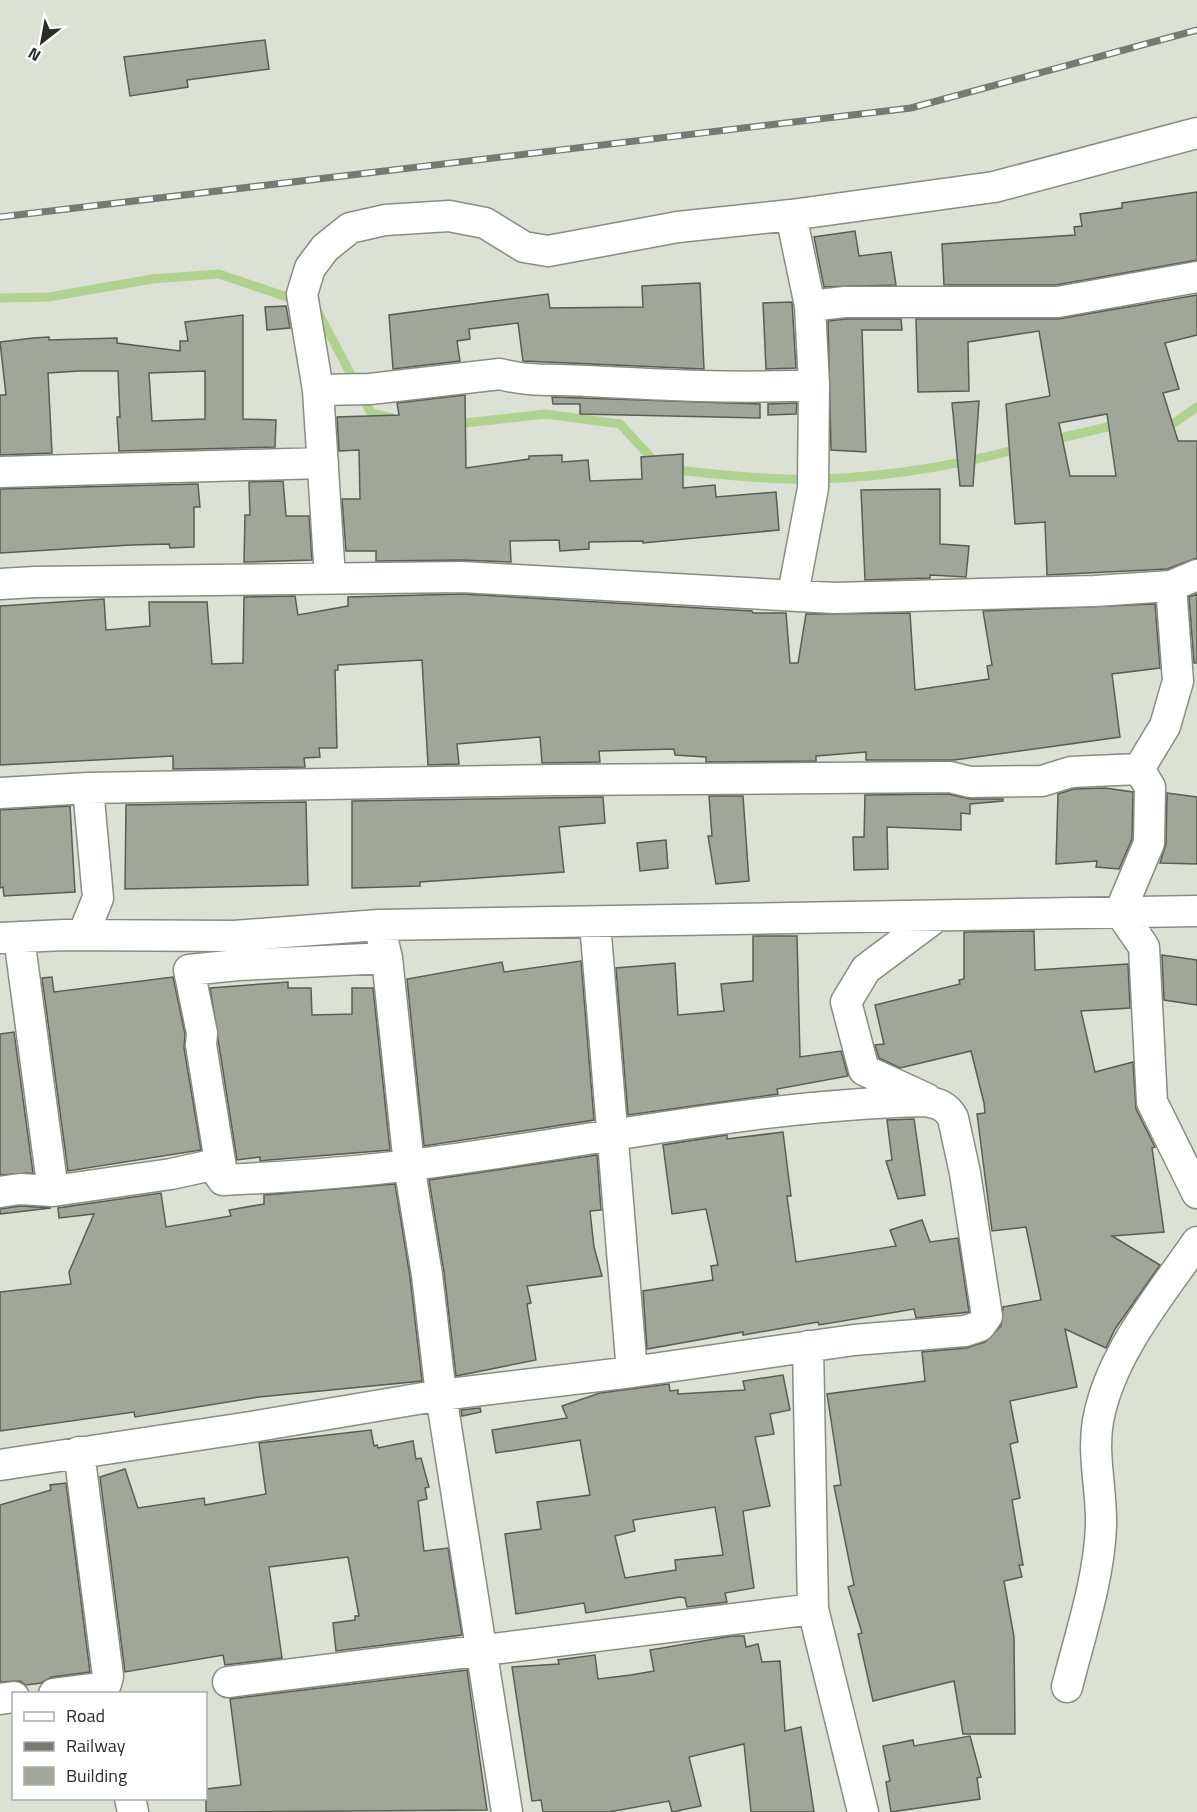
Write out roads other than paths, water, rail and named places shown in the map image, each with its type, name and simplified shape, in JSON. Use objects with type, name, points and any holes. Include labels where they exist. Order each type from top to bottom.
[{"type":"street","points":[[330,578],[318,390],[302,294],[310,268],[326,248],[350,228],[385,220],[449,216],[485,223],[524,247],[548,251],[678,227],[791,215],[994,187],[1197,134]]},
{"type":"street","points":[[791,215],[810,306],[814,385],[813,488],[793,594]]},
{"type":"street","points":[[810,306],[844,302],[1058,302],[1197,277]]},
{"type":"street","points":[[318,390],[370,389],[500,374],[520,380],[568,379],[702,388],[814,385]]},
{"type":"street","points":[[0,472],[322,463]]},
{"type":"street","points":[[0,584],[462,577],[834,598],[1095,591],[1184,581],[1179,681],[1165,726],[1139,769]]},
{"type":"street","points":[[0,793],[88,788],[721,778],[950,777],[970,782],[1042,782],[1071,772],[1139,769]]},
{"type":"street","points":[[1120,912],[1149,843],[1150,787],[1139,769]]},
{"type":"street","points":[[83,935],[98,898],[88,788]]},
{"type":"street","points":[[53,1191],[10,937],[234,936],[379,925],[1197,911]]},
{"type":"street","points":[[1120,912],[1144,947],[1152,1102],[1197,1193]]},
{"type":"street","points":[[0,1465],[251,1427],[441,1395],[632,1372],[808,1346],[915,1333],[965,1331],[984,1323],[987,1317],[966,1173],[951,1113],[937,1103],[864,1070],[846,1002],[866,969],[937,916]]},
{"type":"street","points":[[595,922],[632,1372]]},
{"type":"street","points":[[379,925],[387,958],[409,1165],[427,1275],[441,1395],[507,1812]]},
{"type":"street","points":[[223,1180],[201,1045],[202,1033],[189,970],[238,965],[387,958]]},
{"type":"street","points":[[223,1180],[409,1165],[614,1134],[771,1114],[894,1102],[937,1103]]},
{"type":"street","points":[[0,1192],[20,1189],[53,1191],[171,1174],[212,1165],[223,1180]]},
{"type":"street","points":[[1067,1687],[1094,1576],[1101,1526],[1097,1473],[1098,1422],[1112,1375],[1141,1323],[1197,1242]]},
{"type":"street","points":[[808,1346],[813,1609],[863,1812]]},
{"type":"street","points":[[72,1692],[107,1689],[108,1676],[79,1452]]},
{"type":"street","points":[[228,1682],[813,1609]]},
{"type":"waterway","points":[[0,298],[49,297],[152,279],[219,274],[299,301]]},
{"type":"waterway","points":[[315,306],[371,413],[392,418]]},
{"type":"waterway","points":[[1163,425],[1174,423],[1197,407]]},
{"type":"waterway","points":[[456,424],[546,414],[620,424],[657,464]]},
{"type":"waterway","points":[[1052,440],[1120,424]]},
{"type":"waterway","points":[[672,470],[743,477],[845,478],[935,467],[1021,448]]},
{"type":"railway","points":[[0,217],[911,108],[1197,30]]}]
